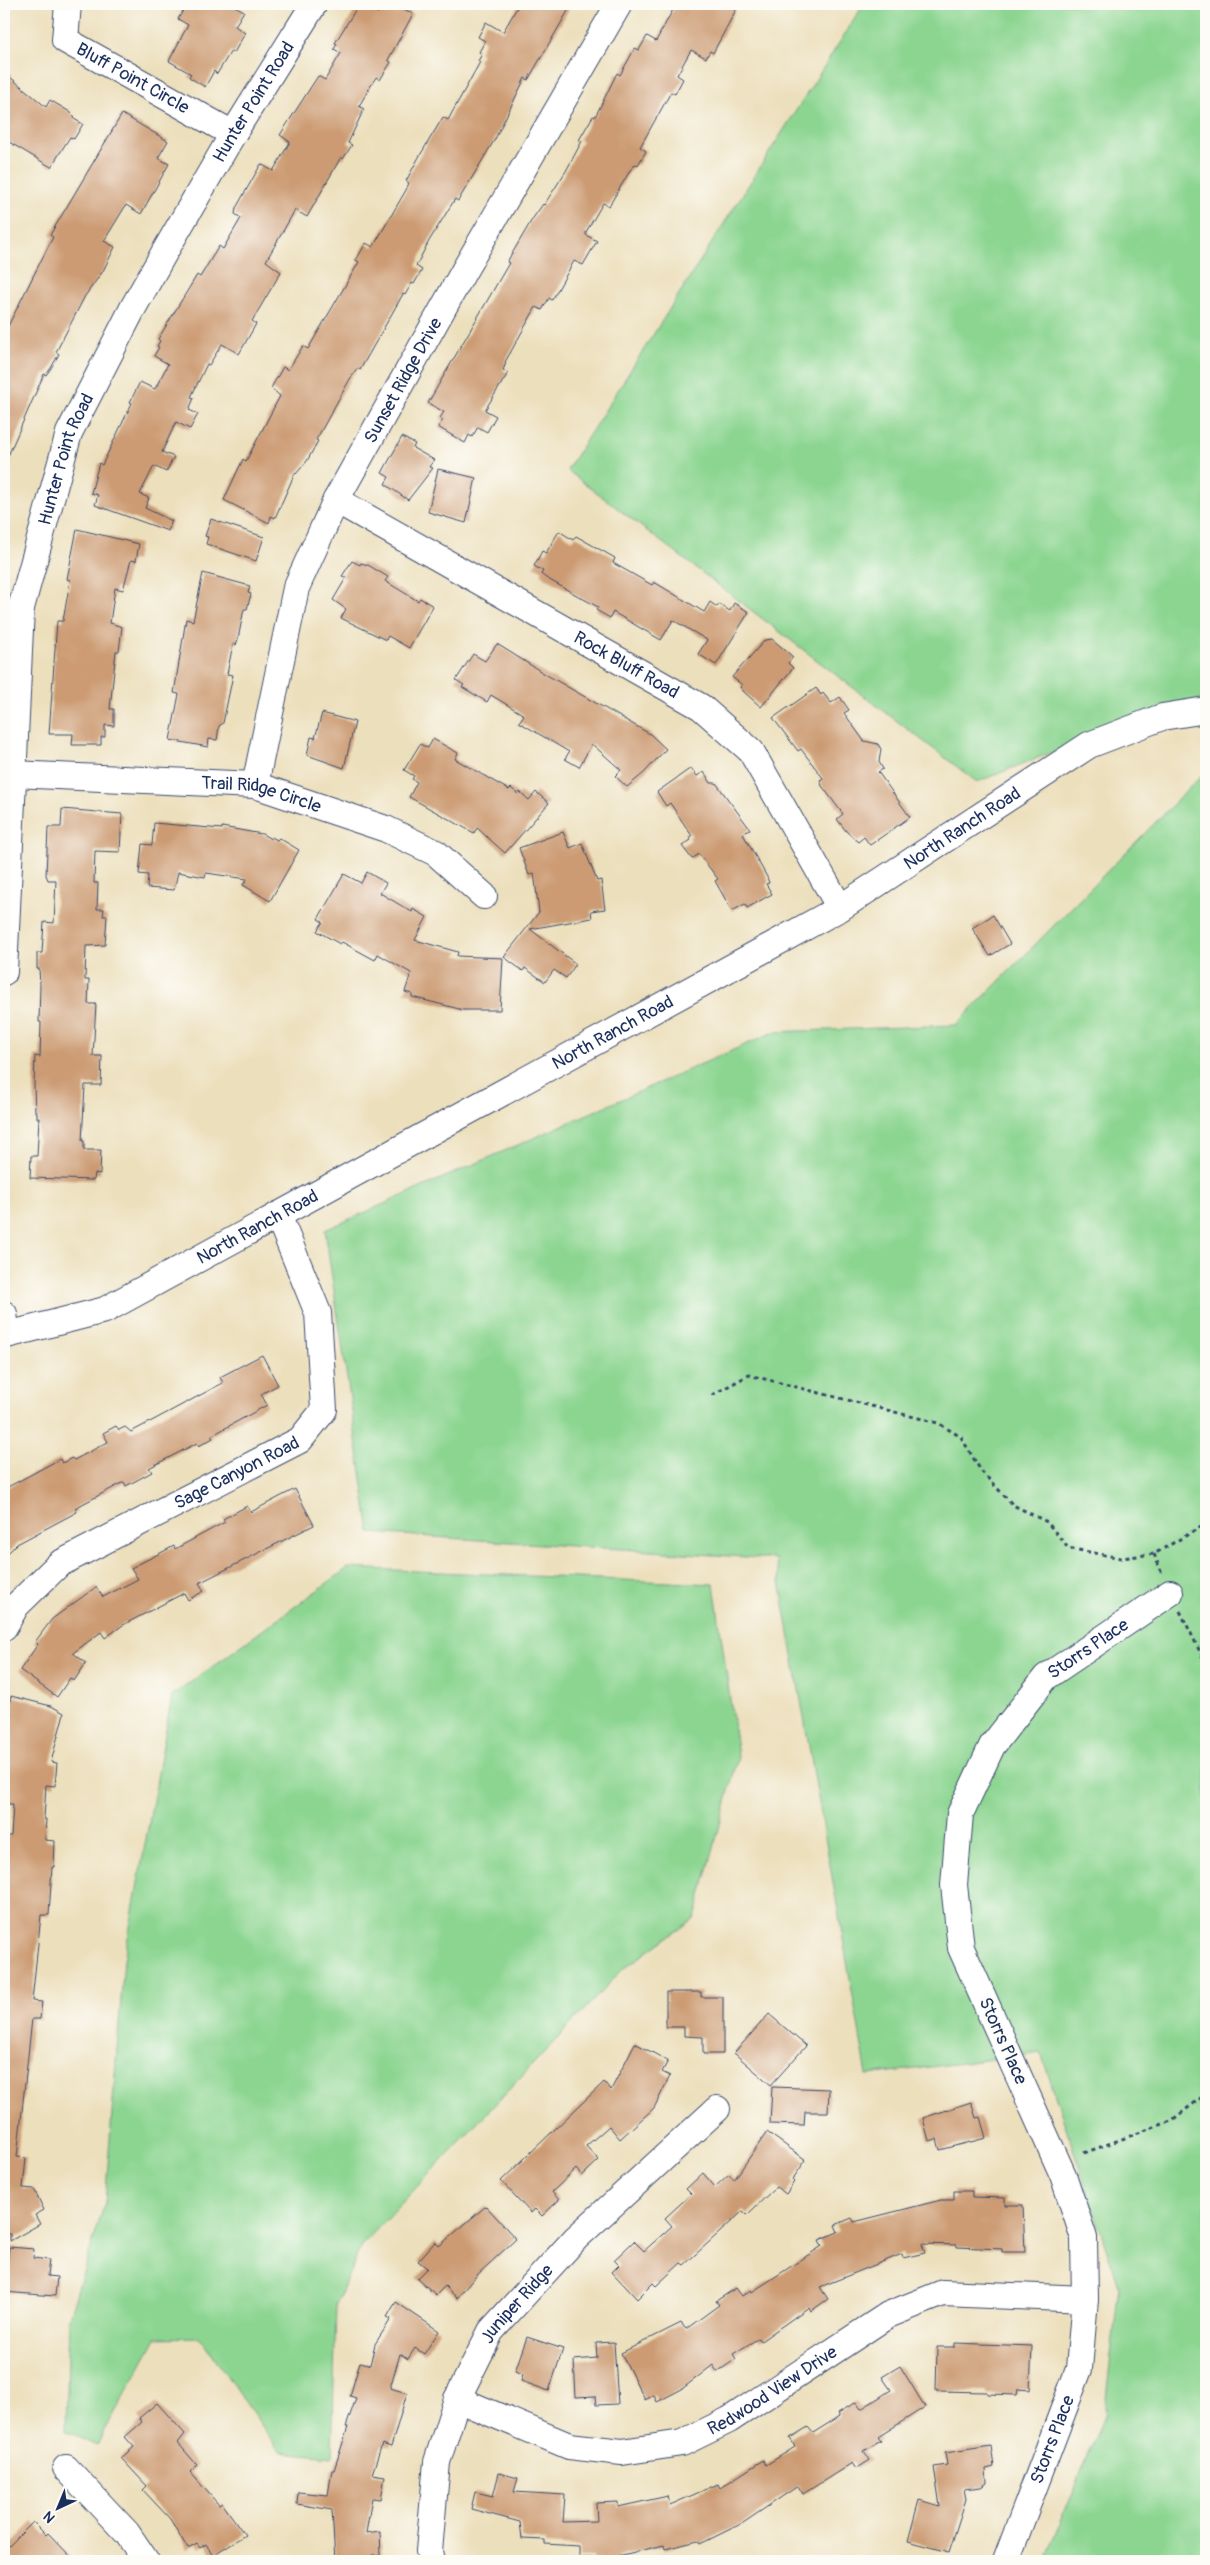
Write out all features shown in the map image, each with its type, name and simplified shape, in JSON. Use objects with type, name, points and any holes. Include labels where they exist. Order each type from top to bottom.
[{"type":"street","name":"Bluff Point Circle","points":[[68,4],[65,40],[233,134]]},
{"type":"street","name":"Hunter Point Road","points":[[4,972],[21,608],[69,433],[134,306],[233,134],[314,4]]},
{"type":"street","name":"Sunset Ridge Drive","points":[[255,785],[296,588],[336,500],[465,269],[619,4]]},
{"type":"street","name":"Rock Bluff Road","points":[[336,500],[701,707],[751,751],[840,908]]},
{"type":"street","name":"North Ranch Road","points":[[6,1325],[105,1310],[840,908],[1090,745],[1162,717],[1206,710]]},
{"type":"street","name":"Trail Ridge Circle","points":[[13,774],[255,785],[386,829],[436,853],[484,896]]},
{"type":"street","name":"Sage Canyon Road","points":[[4,1627],[16,1606],[60,1564],[300,1440],[324,1410],[318,1313],[278,1215]]},
{"type":"street","name":"Storrs Place","points":[[1006,2561],[1079,2369],[1085,2299],[1084,2238],[1063,2175],[961,1948],[954,1885],[960,1814],[992,1746],[1046,1677],[1170,1593]]},
{"type":"street","name":"Juniper Ridge","points":[[431,2561],[429,2551],[437,2462],[457,2399],[491,2331],[576,2238],[717,2109]]},
{"type":"street","name":"Redwood View Drive","points":[[457,2399],[569,2446],[622,2452],[682,2444],[729,2420],[888,2315],[943,2293],[1085,2299]]},
{"type":"street","points":[[66,2468],[127,2534],[146,2561]]},
{"type":"path","points":[[712,1395],[749,1375],[938,1423],[961,1437],[981,1471],[1013,1506],[1047,1522],[1068,1548],[1120,1558],[1154,1554],[1206,1524]]},
{"type":"path","points":[[1170,1593],[1194,1635],[1206,1664]]},
{"type":"path","points":[[1084,2153],[1170,2121],[1206,2094]]},
{"type":"green space","points":[[864,4],[1206,4],[1206,697],[1040,757],[977,782],[567,470]]},
{"type":"green space","points":[[1206,771],[1206,1485],[1202,1491],[1206,1497],[1206,2561],[1045,2561],[1104,2416],[1119,2286],[1041,2053],[867,2075],[776,1559],[370,1533],[325,1230],[774,1032],[956,1025]]},
{"type":"green space","points":[[348,1568],[714,1584],[738,1757],[695,1918],[622,1970],[361,2246],[336,2304],[332,2457],[280,2452],[200,2337],[156,2338],[97,2445],[66,2431],[69,2317],[105,2203],[124,1960],[172,1696]]},
{"type":"building","points":[[187,4],[231,4],[244,11],[235,26],[245,33],[234,53],[231,51],[217,74],[214,71],[205,87],[189,77],[191,74],[169,61],[188,25],[178,19]]},
{"type":"building","points":[[359,4],[378,13],[383,4],[395,4],[413,14],[388,60],[391,62],[380,80],[376,77],[359,106],[364,109],[348,143],[352,145],[343,159],[341,157],[307,217],[295,210],[266,261],[281,272],[252,321],[256,324],[239,354],[222,344],[209,365],[207,364],[191,397],[194,398],[189,410],[198,414],[190,429],[176,422],[162,452],[174,457],[166,472],[154,466],[140,494],[149,498],[145,508],[172,521],[168,531],[95,505],[98,495],[91,493],[99,463],[102,465],[140,382],[155,389],[168,364],[154,356],[159,347],[157,346],[160,341],[158,339],[197,275],[200,277],[219,246],[223,249],[241,218],[235,214],[236,208],[261,164],[273,171],[290,142],[280,135],[318,76],[325,80],[341,53],[334,49],[337,44],[335,43]]},
{"type":"building","points":[[519,4],[572,4],[528,80],[525,78],[495,139],[458,201],[455,199],[429,241],[416,266],[422,270],[414,284],[412,283],[405,295],[403,294],[360,370],[358,368],[350,379],[316,440],[318,441],[307,461],[295,473],[275,518],[271,516],[269,523],[224,500],[243,459],[246,461],[280,396],[271,388],[283,367],[288,370],[303,346],[308,349],[359,262],[356,260],[366,243],[373,247],[406,190],[409,183],[406,181],[419,157],[443,117],[448,120],[480,62],[478,61],[482,54],[479,52],[485,41],[478,37],[486,22],[503,32]]},
{"type":"building","points":[[676,4],[739,4],[713,53],[710,51],[706,58],[691,50],[677,75],[683,79],[675,94],[671,92],[640,147],[646,151],[638,165],[636,164],[631,169],[609,206],[603,203],[586,232],[586,235],[597,241],[583,265],[574,261],[552,300],[549,298],[542,310],[536,307],[505,362],[503,370],[508,373],[485,410],[496,416],[487,432],[478,427],[472,437],[469,435],[465,443],[438,427],[443,420],[440,418],[444,412],[428,403],[533,218],[544,205],[566,171],[582,141],[579,140],[593,116],[595,117],[617,73],[620,75],[635,48],[639,50],[647,36],[656,41]]},
{"type":"building","points":[[4,72],[46,107],[50,100],[70,112],[75,117],[74,119],[83,124],[74,139],[70,137],[51,167],[4,139]]},
{"type":"building","points":[[122,114],[168,141],[158,158],[169,164],[141,214],[126,205],[104,241],[115,247],[103,271],[85,296],[56,352],[59,354],[46,375],[44,374],[4,465],[4,334],[53,237],[50,235]]},
{"type":"building","points":[[402,437],[415,444],[413,448],[434,460],[429,467],[433,468],[408,500],[385,484],[389,477],[382,473]]},
{"type":"building","points":[[438,469],[476,478],[466,523],[428,512]]},
{"type":"building","points":[[211,519],[264,537],[256,561],[206,544],[208,537],[205,536]]},
{"type":"building","points":[[77,529],[139,544],[136,561],[131,560],[123,590],[115,588],[110,623],[122,627],[119,651],[116,651],[110,709],[114,709],[114,726],[105,725],[105,737],[101,737],[101,745],[72,745],[73,734],[49,734],[57,621],[63,621],[70,580],[67,579]]},
{"type":"building","points":[[559,531],[573,540],[576,536],[615,558],[613,563],[652,585],[654,582],[704,612],[710,602],[717,607],[719,604],[730,611],[734,603],[749,612],[716,665],[698,654],[707,640],[673,620],[661,640],[613,612],[610,618],[596,610],[598,607],[541,574],[543,571],[534,566],[542,551],[546,553]]},
{"type":"building","points":[[352,561],[360,565],[361,563],[368,565],[388,577],[385,581],[418,601],[420,598],[433,606],[409,648],[388,636],[386,640],[341,618],[346,609],[333,600],[346,578],[342,576]]},
{"type":"building","points":[[203,573],[250,586],[248,593],[251,594],[247,609],[244,609],[236,645],[233,644],[227,674],[233,675],[223,723],[219,726],[217,740],[209,739],[208,747],[170,740],[179,694],[174,693],[186,619],[193,621]]},
{"type":"building","points":[[772,639],[793,657],[788,663],[793,668],[761,707],[744,692],[740,687],[742,685],[732,677],[765,640]]},
{"type":"building","points":[[497,644],[545,674],[650,734],[666,749],[644,773],[627,787],[615,776],[621,770],[592,744],[579,767],[565,759],[569,752],[519,722],[524,715],[491,695],[487,702],[462,687],[464,685],[456,680],[473,654],[485,661]]},
{"type":"building","points":[[816,688],[831,703],[840,697],[849,710],[844,713],[864,741],[878,744],[881,749],[879,762],[883,769],[878,772],[910,817],[870,845],[864,837],[858,842],[846,831],[837,819],[843,814],[822,786],[820,780],[823,778],[801,749],[798,751],[773,718]]},
{"type":"building","points":[[322,713],[355,722],[344,768],[307,755],[311,737],[315,738]]},
{"type":"building","points":[[433,739],[458,753],[455,759],[509,790],[511,788],[518,794],[520,792],[529,800],[536,792],[549,803],[505,853],[477,828],[474,833],[409,797],[417,782],[412,779],[414,776],[404,770],[420,744],[428,748]]},
{"type":"building","points":[[691,768],[697,776],[704,772],[711,783],[716,783],[750,829],[743,834],[767,877],[769,883],[766,884],[772,894],[747,908],[745,904],[732,911],[715,881],[718,879],[699,854],[692,859],[682,846],[691,840],[689,837],[692,836],[670,803],[666,806],[657,792]]},
{"type":"building","points":[[62,809],[122,814],[120,852],[95,851],[94,883],[98,883],[97,909],[104,909],[103,916],[107,916],[105,945],[86,946],[85,980],[89,980],[88,1004],[96,1004],[93,1056],[102,1056],[101,1085],[85,1085],[82,1141],[84,1141],[84,1150],[101,1150],[100,1174],[95,1173],[94,1180],[30,1178],[31,1156],[37,1156],[39,1118],[37,1118],[37,1112],[35,1112],[34,1085],[35,1056],[40,1057],[41,1022],[39,1022],[40,984],[39,969],[37,969],[37,953],[42,953],[44,922],[54,923],[56,880],[48,880],[46,875],[48,827],[61,827]]},
{"type":"building","points":[[154,823],[222,829],[222,827],[262,834],[271,839],[272,837],[277,840],[279,838],[299,850],[270,901],[243,885],[247,879],[206,873],[205,877],[178,872],[174,890],[147,888],[148,875],[139,874],[142,844],[152,845]]},
{"type":"building","points":[[563,832],[570,848],[582,843],[597,881],[601,880],[605,909],[591,911],[592,918],[530,929],[576,964],[566,978],[554,970],[545,982],[525,968],[523,971],[504,957],[539,912],[534,873],[529,875],[519,848]]},
{"type":"building","points":[[367,872],[386,883],[380,893],[412,912],[413,909],[427,917],[415,940],[458,952],[457,956],[503,958],[500,1010],[463,1010],[412,997],[412,994],[405,992],[411,973],[378,954],[375,960],[317,931],[323,922],[318,919],[344,874],[361,883]]},
{"type":"building","points":[[993,915],[1010,944],[990,956],[972,928]]},
{"type":"building","points":[[262,1355],[278,1385],[261,1394],[267,1405],[211,1436],[213,1438],[199,1446],[197,1443],[149,1468],[152,1472],[126,1486],[124,1482],[75,1508],[77,1512],[17,1544],[4,1557],[4,1489],[60,1459],[62,1463],[72,1458],[74,1460],[108,1442],[103,1433],[116,1426],[119,1430],[125,1427],[131,1432],[223,1383],[220,1377]]},
{"type":"building","points":[[295,1489],[314,1525],[199,1583],[204,1591],[188,1600],[184,1593],[123,1625],[105,1638],[101,1632],[73,1653],[86,1663],[74,1681],[70,1678],[57,1697],[20,1670],[38,1644],[35,1642],[52,1619],[96,1587],[103,1597],[138,1579],[131,1568],[174,1546],[175,1549],[225,1522],[223,1519],[247,1506],[251,1512]]},
{"type":"building","points":[[11,1696],[51,1706],[64,1713],[51,1762],[57,1763],[55,1786],[46,1785],[45,1840],[55,1841],[54,1867],[52,1867],[49,1915],[41,1915],[32,2001],[42,2002],[40,2019],[32,2019],[17,2157],[26,2158],[23,2188],[34,2189],[44,2210],[35,2215],[40,2224],[10,2241],[10,2234],[4,2234],[4,1836],[11,1836],[13,1804],[4,1804],[6,1773],[4,1773],[4,1741],[11,1713],[7,1712]]},
{"type":"building","points":[[666,1992],[701,1992],[701,1997],[723,1997],[723,2054],[703,2054],[703,2037],[684,2036],[684,2027],[666,2027]]},
{"type":"building","points":[[769,2014],[806,2046],[771,2085],[734,2053]]},
{"type":"building","points":[[635,2043],[668,2061],[662,2072],[670,2076],[654,2108],[620,2139],[609,2126],[586,2146],[599,2160],[582,2176],[576,2169],[552,2192],[559,2200],[542,2216],[535,2209],[531,2213],[501,2181],[604,2082],[611,2090]]},
{"type":"building","points":[[772,2087],[829,2089],[828,2112],[805,2112],[804,2125],[770,2124]]},
{"type":"building","points":[[971,2102],[976,2118],[980,2117],[986,2138],[940,2150],[937,2139],[929,2141],[923,2118]]},
{"type":"building","points":[[767,2132],[806,2160],[792,2180],[794,2182],[786,2194],[776,2187],[747,2215],[743,2211],[684,2265],[681,2263],[656,2286],[653,2283],[637,2299],[612,2272],[619,2265],[614,2260],[634,2241],[644,2251],[672,2226],[665,2218],[691,2194],[686,2189],[703,2173],[715,2187],[729,2174],[734,2180]]},
{"type":"building","points":[[954,2191],[972,2191],[972,2197],[1005,2198],[1005,2205],[1023,2205],[1025,2252],[1002,2252],[1002,2249],[922,2244],[925,2253],[903,2258],[902,2254],[820,2287],[828,2299],[811,2311],[809,2307],[761,2341],[759,2338],[733,2354],[736,2359],[717,2372],[713,2365],[682,2389],[657,2402],[654,2395],[645,2400],[621,2353],[681,2323],[686,2329],[719,2305],[716,2301],[736,2288],[742,2296],[751,2290],[752,2292],[822,2246],[819,2240],[838,2232],[835,2225],[852,2218],[854,2222],[941,2200],[954,2200]]},
{"type":"building","points":[[486,2206],[516,2239],[476,2276],[457,2298],[445,2286],[436,2295],[417,2278],[427,2268],[418,2261],[435,2242],[439,2246]]},
{"type":"building","points":[[9,2247],[34,2249],[33,2258],[49,2260],[47,2276],[57,2277],[55,2296],[4,2292]]},
{"type":"building","points":[[396,2302],[439,2331],[424,2354],[415,2348],[408,2359],[400,2354],[390,2388],[407,2393],[391,2447],[382,2444],[372,2474],[385,2476],[381,2499],[372,2498],[366,2533],[380,2531],[381,2555],[373,2555],[373,2561],[335,2561],[332,2510],[297,2504],[298,2492],[328,2495],[332,2470],[334,2470],[356,2398],[350,2396],[360,2362],[370,2365],[375,2344],[391,2319],[387,2317]]},
{"type":"building","points":[[527,2337],[563,2349],[549,2391],[521,2381],[523,2374],[515,2371]]},
{"type":"building","points":[[614,2342],[618,2404],[596,2405],[595,2396],[576,2397],[574,2360],[597,2358],[596,2343]]},
{"type":"building","points":[[955,2343],[1032,2346],[1030,2390],[1018,2389],[1017,2395],[987,2394],[987,2392],[936,2391],[937,2347],[955,2347]]},
{"type":"building","points":[[900,2366],[925,2407],[878,2437],[881,2441],[864,2451],[870,2460],[856,2469],[852,2463],[803,2494],[798,2486],[743,2523],[700,2544],[698,2541],[665,2549],[664,2545],[618,2556],[618,2561],[593,2561],[593,2557],[579,2557],[579,2546],[545,2544],[545,2540],[522,2539],[520,2522],[471,2509],[475,2492],[493,2496],[499,2473],[518,2478],[514,2492],[565,2495],[563,2522],[597,2521],[596,2503],[618,2502],[618,2507],[668,2496],[670,2505],[718,2484],[720,2488],[763,2460],[766,2465],[795,2447],[790,2438],[808,2427],[813,2433],[840,2416],[838,2413],[856,2402],[861,2409],[891,2390],[882,2377]]},
{"type":"building","points":[[157,2403],[185,2434],[178,2443],[197,2465],[190,2472],[219,2505],[222,2503],[245,2535],[213,2555],[206,2544],[200,2548],[197,2544],[188,2549],[170,2519],[143,2490],[147,2486],[121,2458],[134,2447],[125,2437],[142,2422],[139,2418]]},
{"type":"building","points":[[991,2446],[994,2467],[986,2469],[987,2483],[981,2487],[964,2489],[966,2499],[949,2552],[908,2541],[919,2500],[940,2506],[934,2467],[947,2465],[945,2453]]},
{"type":"building","points":[[33,2522],[46,2535],[48,2533],[75,2561],[4,2561],[4,2551]]}]
